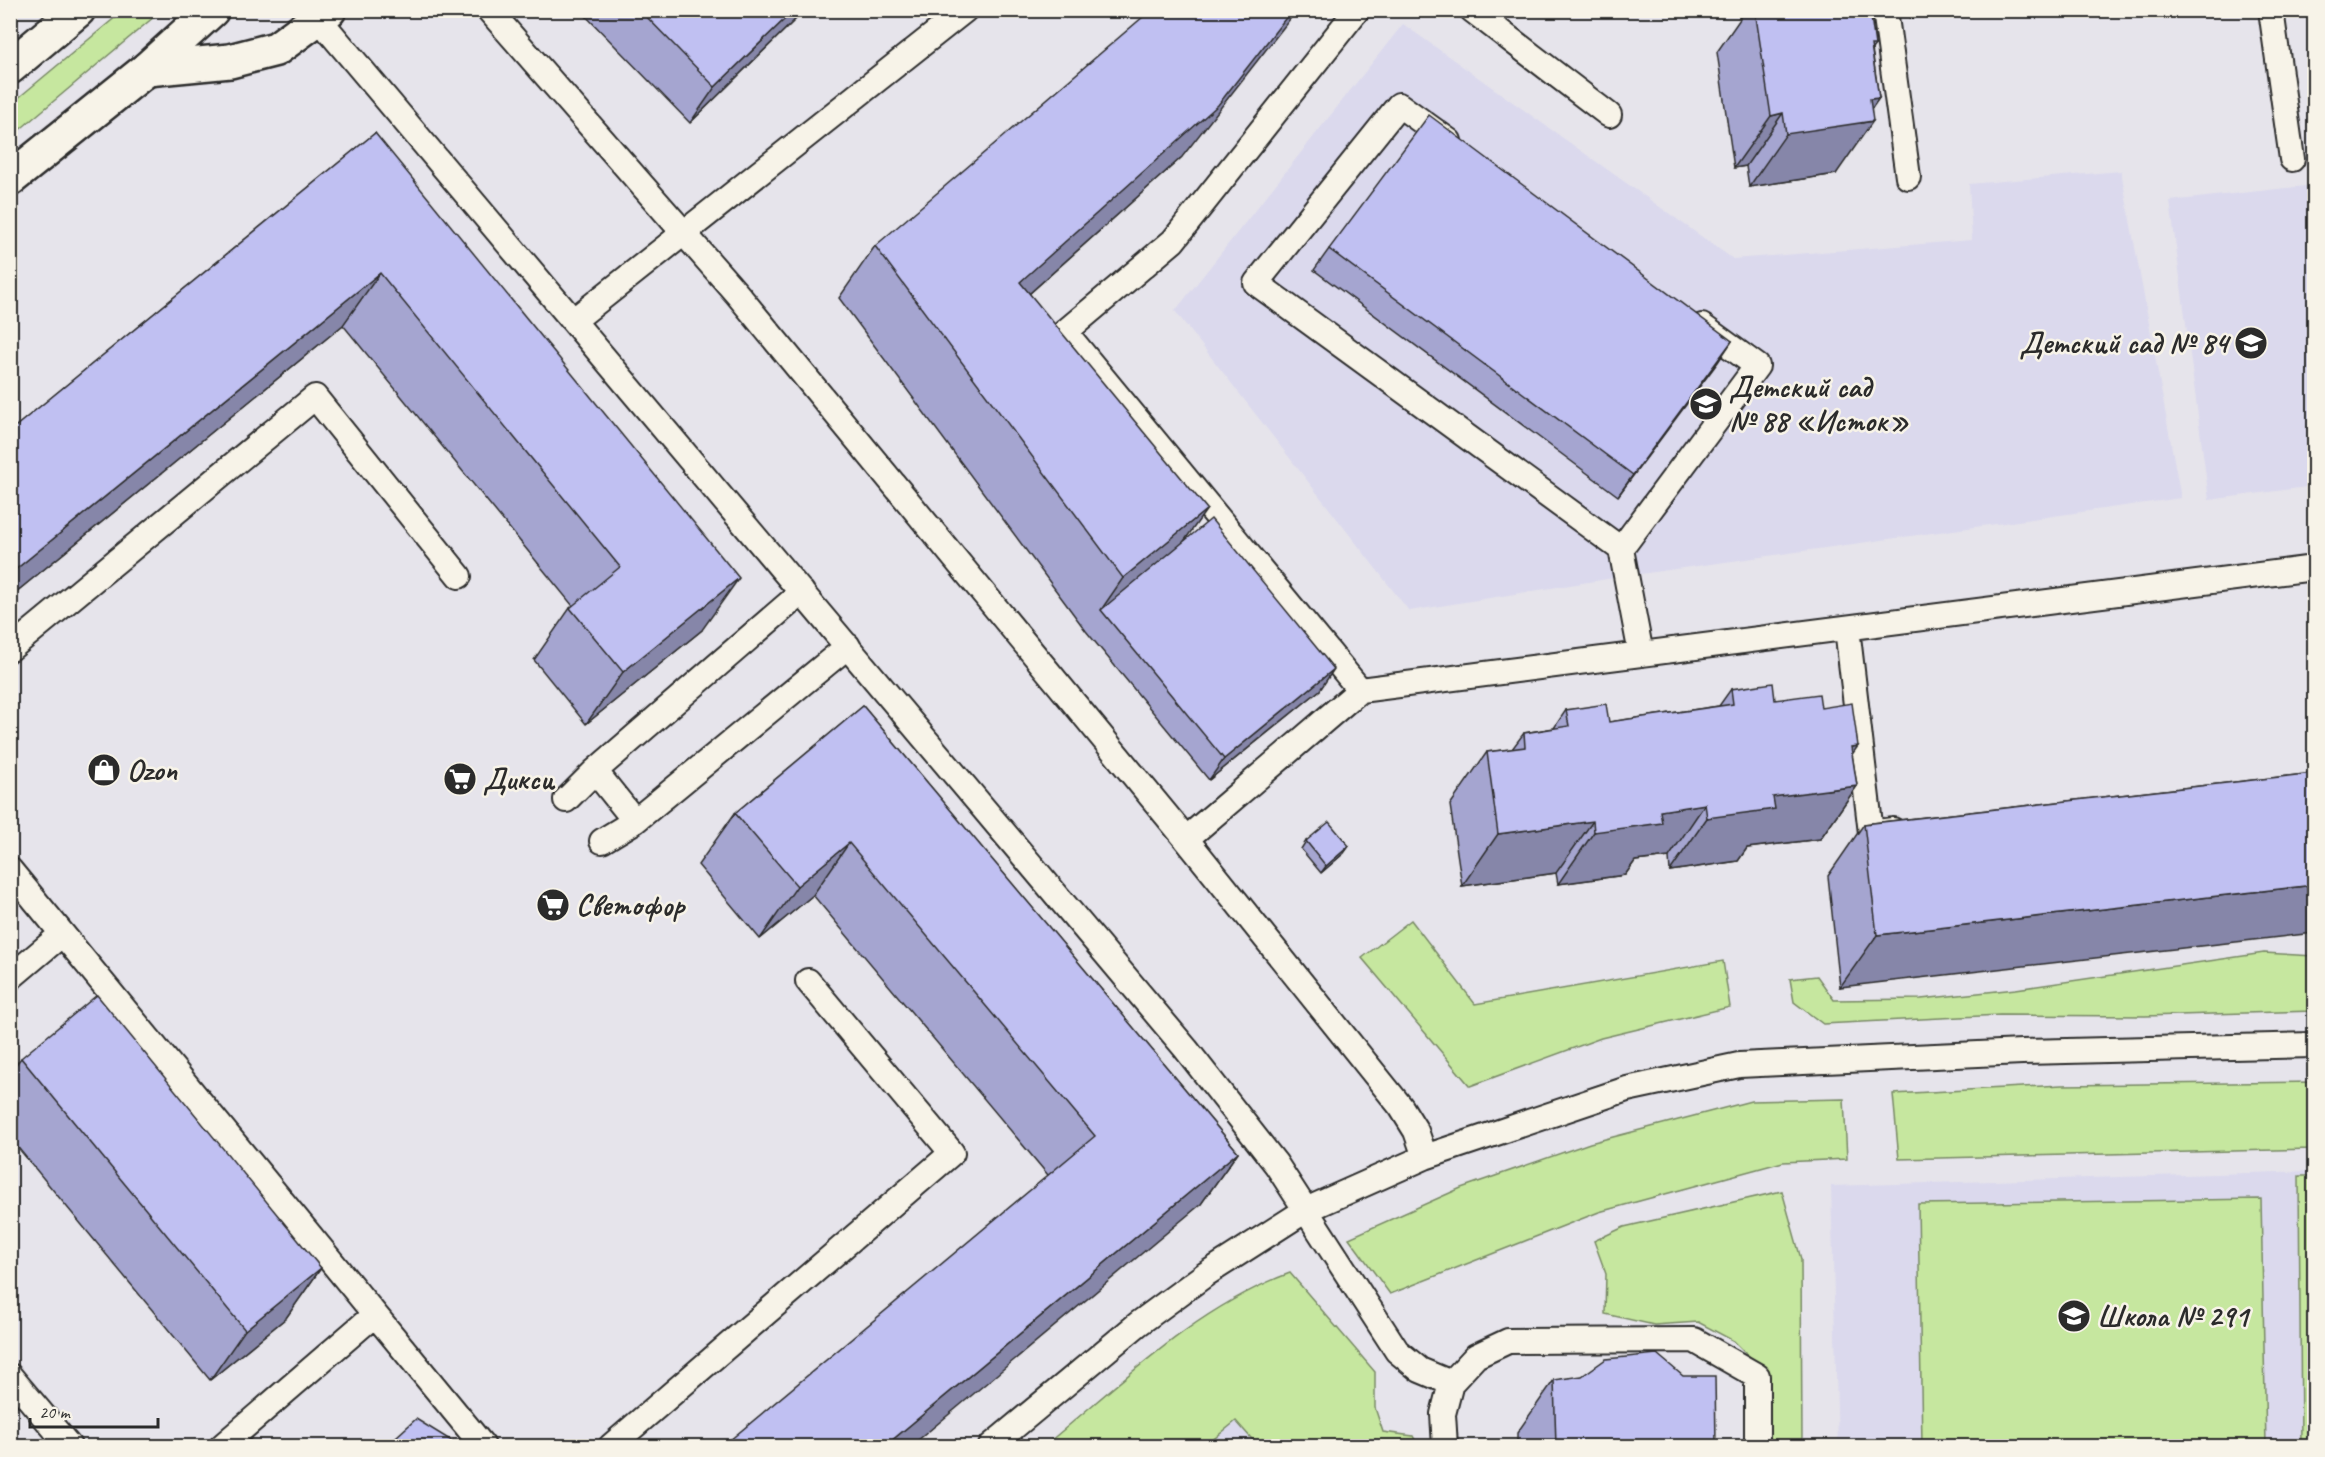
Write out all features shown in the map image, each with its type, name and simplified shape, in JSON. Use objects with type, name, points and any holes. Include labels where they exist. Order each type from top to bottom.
[{"type":"street","points":[[10,68],[78,10]]},
{"type":"street","points":[[10,179],[147,69],[212,10]]},
{"type":"street","points":[[147,69],[230,61],[276,49],[324,15]]},
{"type":"lane","points":[[489,10],[684,232],[1186,839],[1401,1107],[1416,1131],[1425,1157]]},
{"type":"lane","points":[[574,320],[965,10]]},
{"type":"lane","points":[[1357,10],[1173,241],[1065,332],[1360,690]]},
{"type":"lane","points":[[1472,10],[1609,115]]},
{"type":"lane","points":[[1885,10],[1908,177]]},
{"type":"lane","points":[[2271,10],[2292,159]]},
{"type":"lane","points":[[324,15],[574,320],[1186,1049],[1276,1164],[1397,1351],[1420,1370],[1451,1383]]},
{"type":"lane","points":[[1466,154],[1399,105],[1256,283],[1621,549],[1641,654]]},
{"type":"lane","points":[[1621,549],[1757,366],[1680,309]]},
{"type":"lane","points":[[10,649],[315,397],[459,576]]},
{"type":"lane","points":[[1186,839],[1360,690],[2314,568]]},
{"type":"lane","points":[[566,800],[595,771],[802,592]]},
{"type":"lane","points":[[1847,628],[1870,833],[1917,827]]},
{"type":"lane","points":[[602,841],[635,820],[848,646]]},
{"type":"lane","points":[[595,771],[635,820]]},
{"type":"lane","points":[[10,870],[373,1316],[483,1446]]},
{"type":"lane","points":[[10,978],[62,934]]},
{"type":"lane","points":[[611,1446],[952,1153],[808,981]]},
{"type":"lane","points":[[991,1446],[1138,1324],[1206,1274],[1306,1210],[1425,1157],[1627,1089],[1739,1065],[2022,1052],[2314,1045]]},
{"type":"lane","points":[[222,1446],[373,1316]]},
{"type":"lane","points":[[1445,1446],[1443,1413],[1451,1383],[1476,1356],[1508,1341],[1694,1340],[1757,1376],[1757,1446]]},
{"type":"lane","points":[[10,1376],[69,1446]]},
{"type":"shaded area","name":"Детский сад № 88 «Исток»","points":[[1403,24],[1733,259],[1972,240],[1969,184],[2121,171],[2181,498],[1626,576],[1409,611],[1175,311]]},
{"type":"shaded area","name":"Детский сад № 84","points":[[2314,185],[2314,486],[2209,500],[2170,201]]},
{"type":"shaded area","name":"Школа № 291","points":[[2314,1171],[2314,1446],[1838,1446],[1831,1186]]},
{"type":"shaded area","points":[[1236,1421],[1258,1446],[1205,1446]]},
{"type":"green space","points":[[123,11],[161,11],[11,137],[11,104]]},
{"type":"green space","points":[[1411,920],[1475,1004],[1723,961],[1730,1007],[1601,1038],[1470,1086],[1362,958]]},
{"type":"green space","points":[[2264,953],[2314,956],[2314,1011],[2145,1016],[2000,1015],[1823,1024],[1794,1002],[1790,979],[1817,976],[1834,1000],[1921,999],[2016,989]]},
{"type":"green space","points":[[2314,1082],[2314,1149],[1899,1159],[1893,1094],[2062,1085]]},
{"type":"green space","points":[[1844,1099],[1847,1159],[1783,1162],[1599,1212],[1390,1294],[1349,1238],[1461,1188],[1590,1143],[1751,1101]]},
{"type":"green space","points":[[2299,1176],[2314,1176],[2314,1446],[2301,1446]]},
{"type":"green space","points":[[1782,1191],[1801,1259],[1802,1446],[1769,1446],[1768,1375],[1734,1341],[1698,1322],[1654,1325],[1605,1314],[1606,1274],[1594,1241],[1624,1227]]},
{"type":"green space","name":"Школа № 291","points":[[2261,1199],[2266,1446],[1922,1446],[1918,1204]]},
{"type":"green space","points":[[1290,1273],[1375,1372],[1375,1408],[1383,1432],[1413,1436],[1418,1446],[1258,1446],[1236,1421],[1205,1446],[1044,1446],[1160,1349],[1191,1327],[1222,1306],[1255,1288]]},
{"type":"building","points":[[640,10],[794,10],[715,87]]},
{"type":"building","points":[[1148,10],[1292,10],[1218,105],[1020,282],[1207,509],[1123,578],[875,246],[1144,16]]},
{"type":"building","points":[[1755,10],[1870,10],[1875,45],[1871,45],[1879,98],[1870,99],[1873,121],[1786,134],[1783,113],[1771,116]]},
{"type":"building","points":[[1429,115],[1732,341],[1633,475],[1329,249]]},
{"type":"building","points":[[375,133],[739,578],[623,672],[570,608],[620,567],[380,273],[10,574],[10,431]]},
{"type":"building","points":[[1211,519],[1334,669],[1224,759],[1101,610]]},
{"type":"building","points":[[1773,683],[1775,700],[1819,694],[1821,708],[1852,703],[1858,746],[1851,747],[1857,786],[1773,797],[1775,809],[1707,818],[1705,804],[1660,811],[1662,823],[1594,832],[1593,821],[1498,834],[1487,752],[1525,747],[1524,733],[1569,726],[1566,710],[1606,704],[1609,722],[1733,704],[1731,689]]},
{"type":"building","points":[[863,706],[1238,1152],[885,1446],[723,1446],[1095,1136],[849,843],[797,886],[735,813]]},
{"type":"building","points":[[2314,773],[2314,885],[1877,935],[1864,824]]},
{"type":"building","points":[[1329,822],[1349,846],[1326,866],[1306,841]]},
{"type":"building","points":[[97,995],[321,1268],[245,1330],[21,1058]]},
{"type":"building","points":[[1657,1354],[1683,1376],[1715,1376],[1716,1446],[1556,1446],[1554,1380],[1582,1376],[1606,1359]]},
{"type":"building","points":[[416,1419],[460,1446],[386,1446]]},
{"type":"place","name":"Детский сад № 84","points":[[2251,343]]},
{"type":"place","name":"Детский сад № 88 «Исток»","points":[[1706,404]]},
{"type":"place","name":"Ozon","points":[[104,770]]},
{"type":"place","name":"Дикси","points":[[460,779]]},
{"type":"place","name":"Светофор","points":[[553,905]]},
{"type":"place","name":"Школа № 291","points":[[2074,1316]]}]
